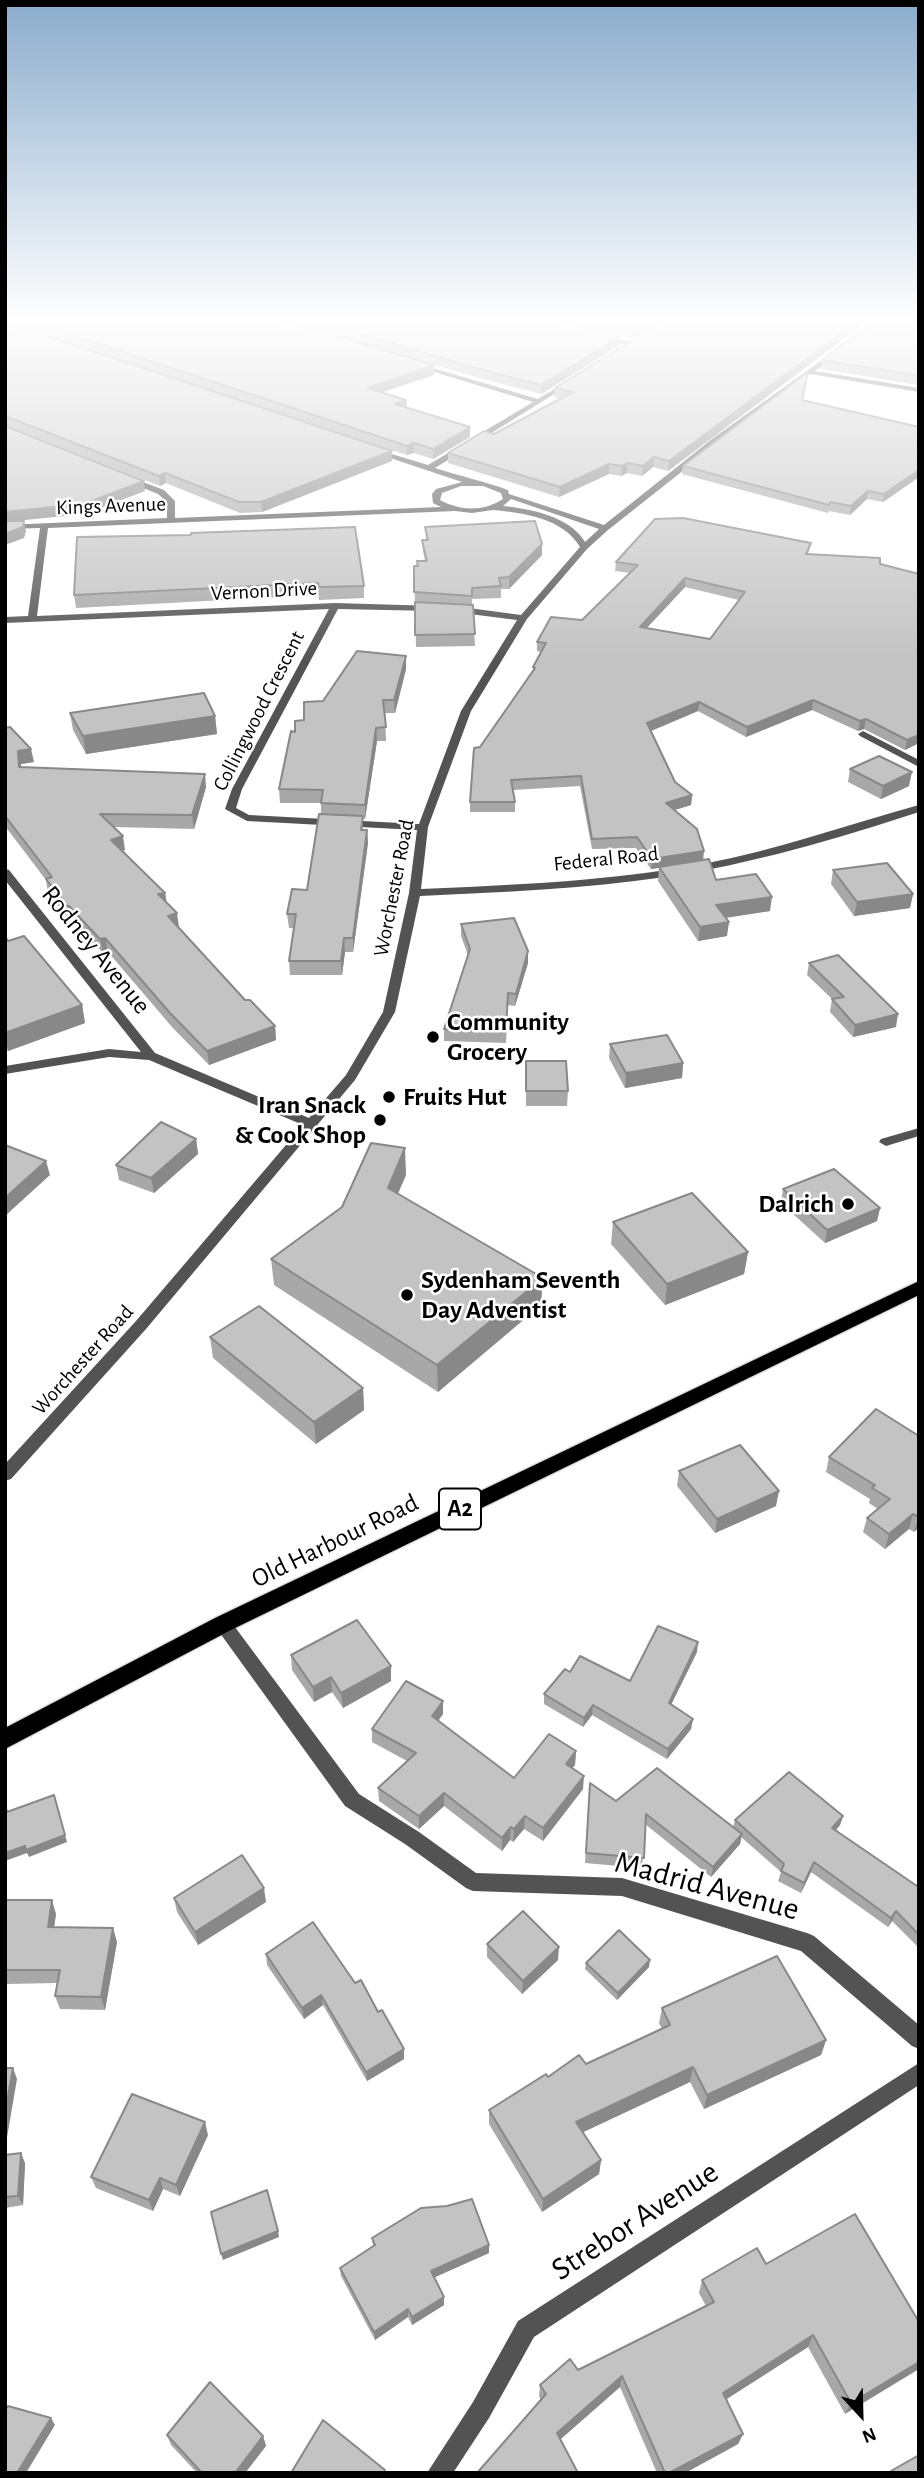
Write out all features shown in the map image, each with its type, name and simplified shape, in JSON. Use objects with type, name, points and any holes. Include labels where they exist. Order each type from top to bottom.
[{"type":"main road","name":"Old Harbour Road","points":[[5,1739],[223,1624],[919,1287]]},
{"type":"street","points":[[432,469],[489,433]]},
{"type":"street","name":"Worchester Road","points":[[5,1475],[141,1325],[351,1077],[389,1012],[415,893],[423,827],[466,712],[523,618],[584,547],[727,433]]},
{"type":"street","points":[[363,446],[473,483],[500,489],[508,496],[605,528]]},
{"type":"street","points":[[432,469],[440,481],[436,501],[454,509]]},
{"type":"street","points":[[122,476],[160,492],[171,501],[171,522]]},
{"type":"street","name":"Kings Avenue","points":[[386,513],[421,503],[460,484],[473,483]]},
{"type":"street","points":[[493,508],[507,500],[508,496]]},
{"type":"street","name":"Kings Avenue","points":[[5,527],[493,508],[523,510],[556,522],[575,533],[584,547]]},
{"type":"street","points":[[32,619],[44,526]]},
{"type":"street","name":"Vernon Drive","points":[[5,620],[335,606],[466,610],[523,618]]},
{"type":"street","name":"Collingwood Crescent","points":[[335,606],[236,789],[230,809],[247,818],[423,827]]},
{"type":"street","points":[[863,734],[919,764]]},
{"type":"street","name":"Federal Road","points":[[415,893],[570,884],[702,867],[845,833],[919,808]]},
{"type":"street","name":"Rodney Avenue","points":[[5,872],[151,1056]]},
{"type":"street","points":[[5,1070],[109,1053],[151,1056],[310,1123]]},
{"type":"street","points":[[886,1142],[919,1132]]},
{"type":"street","name":"Madrid Avenue","points":[[223,1624],[352,1800],[412,1838],[473,1882],[622,1887],[807,1943],[919,2039]]},
{"type":"street","name":"Strebor Avenue","points":[[439,2473],[481,2410],[526,2329],[919,2073]]},
{"type":"building","points":[[5,433],[22,433],[144,481],[84,504],[5,512]]},
{"type":"building","points":[[48,433],[337,433],[392,451],[261,502],[239,502],[165,473],[159,476]]},
{"type":"building","points":[[367,433],[461,433],[433,449],[414,443],[407,446]]},
{"type":"building","points":[[481,433],[707,433],[669,461],[654,457],[643,466],[609,464],[560,487],[448,453]]},
{"type":"building","points":[[727,433],[919,433],[919,470],[884,494],[868,491],[851,506],[830,502],[829,505],[683,466]]},
{"type":"building","points":[[683,518],[811,543],[806,554],[880,558],[880,564],[919,574],[919,735],[907,740],[866,719],[860,721],[813,700],[747,727],[699,702],[647,723],[675,782],[692,795],[666,803],[697,829],[704,851],[652,859],[637,837],[592,839],[581,776],[511,780],[515,802],[470,802],[474,748],[480,747],[535,668],[533,667],[546,643],[537,642],[551,617],[582,620],[638,565],[616,562],[655,519]],"holes":[[[685,578],[745,592],[710,639],[640,627]]]},
{"type":"building","points":[[5,521],[24,521],[23,527],[5,534]]},
{"type":"building","points":[[535,521],[542,544],[509,577],[499,578],[501,586],[472,588],[472,596],[414,592],[414,566],[418,566],[417,561],[427,561],[422,540],[428,540],[425,527]]},
{"type":"building","points":[[355,527],[364,586],[319,587],[318,583],[74,595],[77,537]]},
{"type":"building","points":[[415,602],[473,605],[475,634],[415,635]]},
{"type":"building","points":[[357,651],[406,656],[394,700],[383,700],[386,727],[376,728],[365,805],[321,803],[323,790],[279,789],[291,731],[295,732],[295,721],[304,720],[304,702],[323,701]]},
{"type":"building","points":[[204,693],[215,716],[83,736],[70,713]]},
{"type":"building","points":[[10,727],[31,749],[18,751],[19,767],[205,774],[192,815],[100,814],[123,836],[111,840],[165,893],[158,894],[177,913],[168,916],[245,1000],[250,1000],[275,1026],[207,1051],[105,938],[100,939],[67,906],[46,879],[52,877],[5,816],[5,728]]},
{"type":"building","points":[[879,756],[912,772],[883,786],[850,769]]},
{"type":"building","points":[[319,814],[363,816],[361,830],[367,830],[353,938],[344,938],[341,961],[289,961],[296,914],[287,914],[292,889],[307,890]]},
{"type":"building","points":[[709,859],[716,880],[756,874],[772,897],[716,905],[729,922],[700,927],[659,867]]},
{"type":"building","points":[[887,863],[913,894],[857,902],[833,870]]},
{"type":"building","points":[[514,918],[528,951],[516,994],[508,993],[506,1031],[444,1029],[470,949],[461,924]]},
{"type":"building","points":[[24,936],[82,1005],[5,1033],[5,937],[8,941]]},
{"type":"building","points":[[838,955],[898,1014],[855,1025],[832,999],[844,997],[809,963]]},
{"type":"building","points":[[667,1035],[683,1063],[626,1073],[610,1044]]},
{"type":"building","points":[[526,1061],[566,1061],[568,1091],[526,1091]]},
{"type":"building","points":[[161,1122],[196,1139],[151,1178],[116,1165]]},
{"type":"building","name":"Sydenham Seventh Day Adventist","points":[[371,1143],[405,1148],[388,1188],[543,1278],[437,1365],[271,1259],[342,1207]]},
{"type":"building","points":[[5,1145],[46,1161],[5,1198]]},
{"type":"building","points":[[834,1169],[880,1208],[827,1230],[783,1189]]},
{"type":"building","points":[[692,1193],[748,1252],[667,1284],[613,1222]]},
{"type":"building","points":[[259,1306],[363,1388],[314,1422],[210,1337]]},
{"type":"building","points":[[876,1409],[919,1436],[919,1517],[913,1514],[889,1534],[867,1518],[890,1499],[872,1488],[875,1485],[829,1457]]},
{"type":"building","points":[[740,1445],[779,1491],[717,1519],[679,1471]]},
{"type":"building","points":[[357,1620],[391,1666],[341,1693],[331,1677],[313,1687],[291,1655]]},
{"type":"building","points":[[658,1626],[698,1642],[669,1703],[693,1719],[668,1749],[593,1705],[584,1718],[544,1694],[565,1669],[570,1672],[580,1656],[630,1681]]},
{"type":"building","points":[[406,1681],[443,1701],[432,1716],[514,1778],[549,1734],[576,1751],[566,1764],[584,1776],[543,1828],[525,1816],[502,1838],[444,1793],[419,1816],[378,1788],[416,1753],[372,1729]]},
{"type":"building","points":[[657,1768],[742,1834],[713,1867],[646,1814],[644,1858],[586,1853],[590,1783],[616,1801]]},
{"type":"building","points":[[789,1772],[843,1816],[832,1828],[919,1885],[919,1935],[896,1911],[891,1918],[814,1862],[804,1883],[781,1871],[784,1864],[735,1820]]},
{"type":"building","points":[[54,1795],[65,1835],[26,1850],[25,1846],[5,1853],[5,1805],[7,1812]]},
{"type":"building","points":[[242,1855],[264,1888],[195,1932],[174,1898]]},
{"type":"building","points":[[5,1900],[52,1900],[48,1927],[113,1928],[101,1997],[55,1996],[60,1970],[5,1970]]},
{"type":"building","points":[[523,1911],[559,1947],[523,1981],[487,1944]]},
{"type":"building","points":[[313,1922],[355,1983],[361,1980],[378,2012],[382,2010],[404,2049],[366,2072],[321,1995],[302,2008],[266,1954]]},
{"type":"building","points":[[619,1930],[650,1960],[618,1993],[586,1963]]},
{"type":"building","points":[[777,1956],[826,2040],[707,2095],[693,2067],[576,2122],[601,2160],[543,2199],[489,2110],[546,2074],[548,2077],[579,2055],[586,2064],[670,2025],[662,2008]]},
{"type":"building","points":[[5,2068],[13,2068],[5,2113]]},
{"type":"building","points":[[132,2094],[205,2122],[176,2185],[160,2178],[149,2200],[91,2177]]},
{"type":"building","points":[[21,2153],[18,2196],[5,2197],[5,2155]]},
{"type":"building","points":[[267,2190],[278,2231],[221,2254],[211,2212]]},
{"type":"building","points":[[472,2199],[489,2245],[431,2271],[444,2297],[412,2317],[408,2309],[374,2332],[340,2268],[375,2245],[372,2238],[421,2208],[447,2206]]},
{"type":"building","points":[[855,2214],[919,2322],[919,2362],[851,2403],[813,2335],[723,2393],[743,2434],[669,2473],[665,2473],[622,2376],[557,2433],[578,2473],[477,2473],[546,2394],[540,2385],[570,2359],[578,2370],[714,2302],[702,2280],[757,2248],[766,2264]]},
{"type":"building","points":[[210,2382],[263,2436],[235,2473],[202,2473],[167,2435]]},
{"type":"building","points":[[8,2406],[51,2418],[17,2473],[5,2473],[5,2410]]},
{"type":"building","points":[[323,2420],[385,2470],[384,2473],[291,2473]]},
{"type":"building","points":[[919,2455],[919,2473],[892,2473],[891,2471]]},
{"type":"place","name":"Community Grocery","points":[[433,1037]]},
{"type":"place","name":"Fruits Hut","points":[[389,1097]]},
{"type":"place","name":"Iran Snack & Cook Shop","points":[[380,1120]]},
{"type":"place","name":"Dalrich","points":[[848,1204]]},
{"type":"place","name":"Sydenham Seventh Day Adventist","points":[[407,1295]]}]
